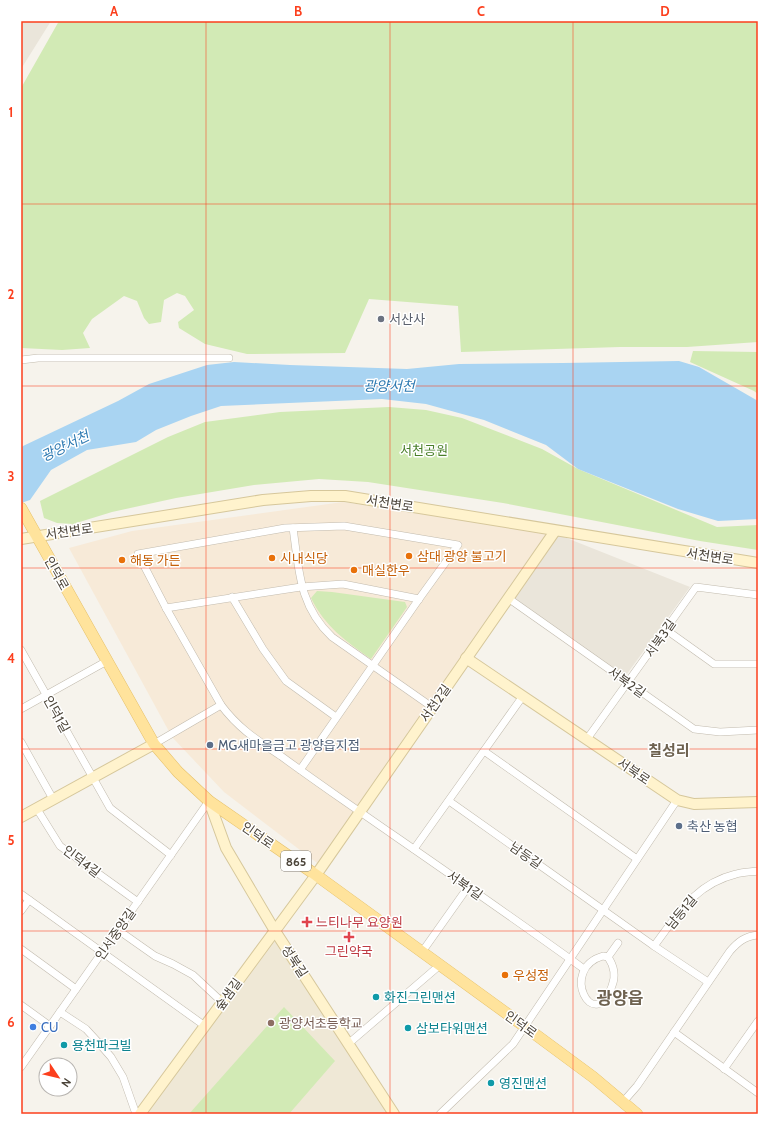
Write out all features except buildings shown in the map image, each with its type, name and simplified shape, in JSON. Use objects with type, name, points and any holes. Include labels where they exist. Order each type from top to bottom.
[{"type":"main road","name":"인덕로","points":[[21,508],[154,744],[178,772],[209,801],[316,875],[524,1026],[593,1077],[637,1114]]},
{"type":"street","points":[[21,360],[38,358],[229,358]]},
{"type":"street","name":"서천변로","points":[[21,539],[263,500],[311,496],[345,496],[758,563]]},
{"type":"street","points":[[300,770],[336,717],[373,666],[458,545],[344,526],[293,528],[301,586],[309,609],[322,627],[332,637],[373,666],[432,707]]},
{"type":"street","name":"서북1길","points":[[293,528],[138,554],[166,608],[221,705],[232,720],[243,730],[584,969]]},
{"type":"street","name":"서천2길","points":[[316,875],[555,531]]},
{"type":"street","points":[[166,608],[301,586],[343,584],[419,599]]},
{"type":"street","name":"서북3길","points":[[587,739],[696,587],[758,595]]},
{"type":"street","points":[[232,597],[262,649],[286,681],[336,717]]},
{"type":"street","name":"서북2길","points":[[508,598],[694,729],[720,732],[758,730]]},
{"type":"street","points":[[665,629],[714,664],[758,664]]},
{"type":"street","name":"인덕1길","points":[[21,650],[93,778]]},
{"type":"street","name":"서북로","points":[[466,658],[677,800],[694,804],[758,802]]},
{"type":"street","points":[[21,709],[107,661]]},
{"type":"street","points":[[414,849],[523,696]]},
{"type":"street","points":[[21,817],[154,744],[221,705]]},
{"type":"street","points":[[21,742],[53,799]]},
{"type":"street","points":[[484,751],[638,859]]},
{"type":"street","points":[[93,778],[110,808],[171,855]]},
{"type":"street","points":[[440,1114],[513,1044],[677,800]]},
{"type":"street","name":"인서중앙길","points":[[22,1062],[50,1026],[209,801]]},
{"type":"street","name":"성북길","points":[[209,801],[226,848],[275,931],[394,1114]]},
{"type":"street","name":"남등길","points":[[449,801],[654,946],[708,982]]},
{"type":"street","name":"인덕4길","points":[[37,809],[60,846],[138,902]]},
{"type":"street","name":"남등1길","points":[[654,946],[697,892],[721,878],[738,873],[758,871]]},
{"type":"street","name":"숲샘길","points":[[140,1114],[316,875]]},
{"type":"street","points":[[422,952],[468,887]]},
{"type":"street","points":[[21,894],[205,1026]]},
{"type":"street","points":[[21,911],[29,900]]},
{"type":"street","points":[[118,930],[155,956],[193,975],[222,1002]]},
{"type":"street","points":[[623,1102],[637,1086],[730,951],[741,940],[752,935],[758,935]]},
{"type":"street","points":[[608,957],[618,943]]},
{"type":"street","points":[[21,949],[76,989]]},
{"type":"street","points":[[603,956],[608,957],[614,969],[614,980],[606,999],[600,1004],[595,1005],[590,1003],[585,998],[582,991],[581,983],[584,969],[597,958],[603,956]]},
{"type":"street","points":[[348,1044],[440,965]]},
{"type":"street","points":[[21,1005],[50,1026]]},
{"type":"street","points":[[60,1012],[86,1029],[110,1057],[123,1077],[136,1114]]},
{"type":"street","points":[[724,1069],[758,1021]]},
{"type":"street","points":[[674,1032],[758,1093]]},
{"type":"shaded area","points":[[21,21],[51,21],[21,69]]},
{"type":"shaded area","points":[[343,502],[547,532],[317,863],[224,792],[172,737],[69,548],[132,531]]},
{"type":"shaded area","points":[[559,535],[690,587],[624,678],[514,600]]},
{"type":"shaded area","name":"광양서초등학교","points":[[275,931],[394,1114],[140,1114]]},
{"type":"green space","points":[[59,21],[758,21],[758,342],[687,347],[620,347],[461,352],[458,306],[369,299],[345,353],[247,354],[205,344],[179,328],[178,322],[194,310],[185,296],[177,293],[164,300],[161,322],[149,324],[144,318],[137,301],[124,296],[92,319],[83,333],[90,348],[62,350],[21,348],[21,88]]},
{"type":"green space","points":[[693,351],[758,352],[758,394],[690,362]]},
{"type":"green space","name":"서천공원","points":[[389,407],[426,410],[462,418],[542,449],[578,469],[717,527],[758,525],[758,550],[700,541],[503,503],[368,482],[319,479],[254,485],[176,498],[112,512],[73,524],[57,523],[44,518],[40,501],[168,437],[205,422],[280,412]]},
{"type":"green space","points":[[317,591],[405,602],[407,607],[371,659],[337,633],[323,617],[311,598]]},
{"type":"green space","points":[[284,1007],[335,1061],[289,1114],[189,1114]]},
{"type":"water","name":"광양서천","points":[[679,361],[699,367],[758,401],[758,519],[718,521],[678,509],[578,469],[546,445],[484,420],[426,404],[382,399],[221,406],[156,430],[136,442],[87,450],[51,470],[30,500],[21,503],[21,448],[23,446],[118,401],[149,384],[207,365],[234,362],[407,369],[459,364]]},
{"type":"place","name":"서산사","points":[[381,319]]},
{"type":"place","name":"삼대 광양 불고기","points":[[409,556]]},
{"type":"place","name":"시내식당","points":[[272,558]]},
{"type":"place","name":"해동 가든","points":[[122,560]]},
{"type":"place","name":"매실한우","points":[[354,570]]},
{"type":"place","name":"MG새마을금고 광양읍지점","points":[[210,745]]},
{"type":"place","name":"축산 농협","points":[[679,826]]},
{"type":"place","name":"느티나무 요양원","points":[[307,922]]},
{"type":"place","name":"그린약국","points":[[349,937]]},
{"type":"place","name":"우성정","points":[[505,975]]},
{"type":"place","name":"화진그린맨션","points":[[376,997]]},
{"type":"place","name":"광양서초등학교","points":[[271,1023]]},
{"type":"place","name":"CU","points":[[33,1027]]},
{"type":"place","name":"삼보타워맨션","points":[[408,1028]]},
{"type":"place","name":"용천파크빌","points":[[64,1045]]},
{"type":"place","name":"영진맨션","points":[[491,1083]]},
{"type":"district","name":"칠성리","points":[[669,751]]},
{"type":"district","name":"광양읍","points":[[620,998]]}]
